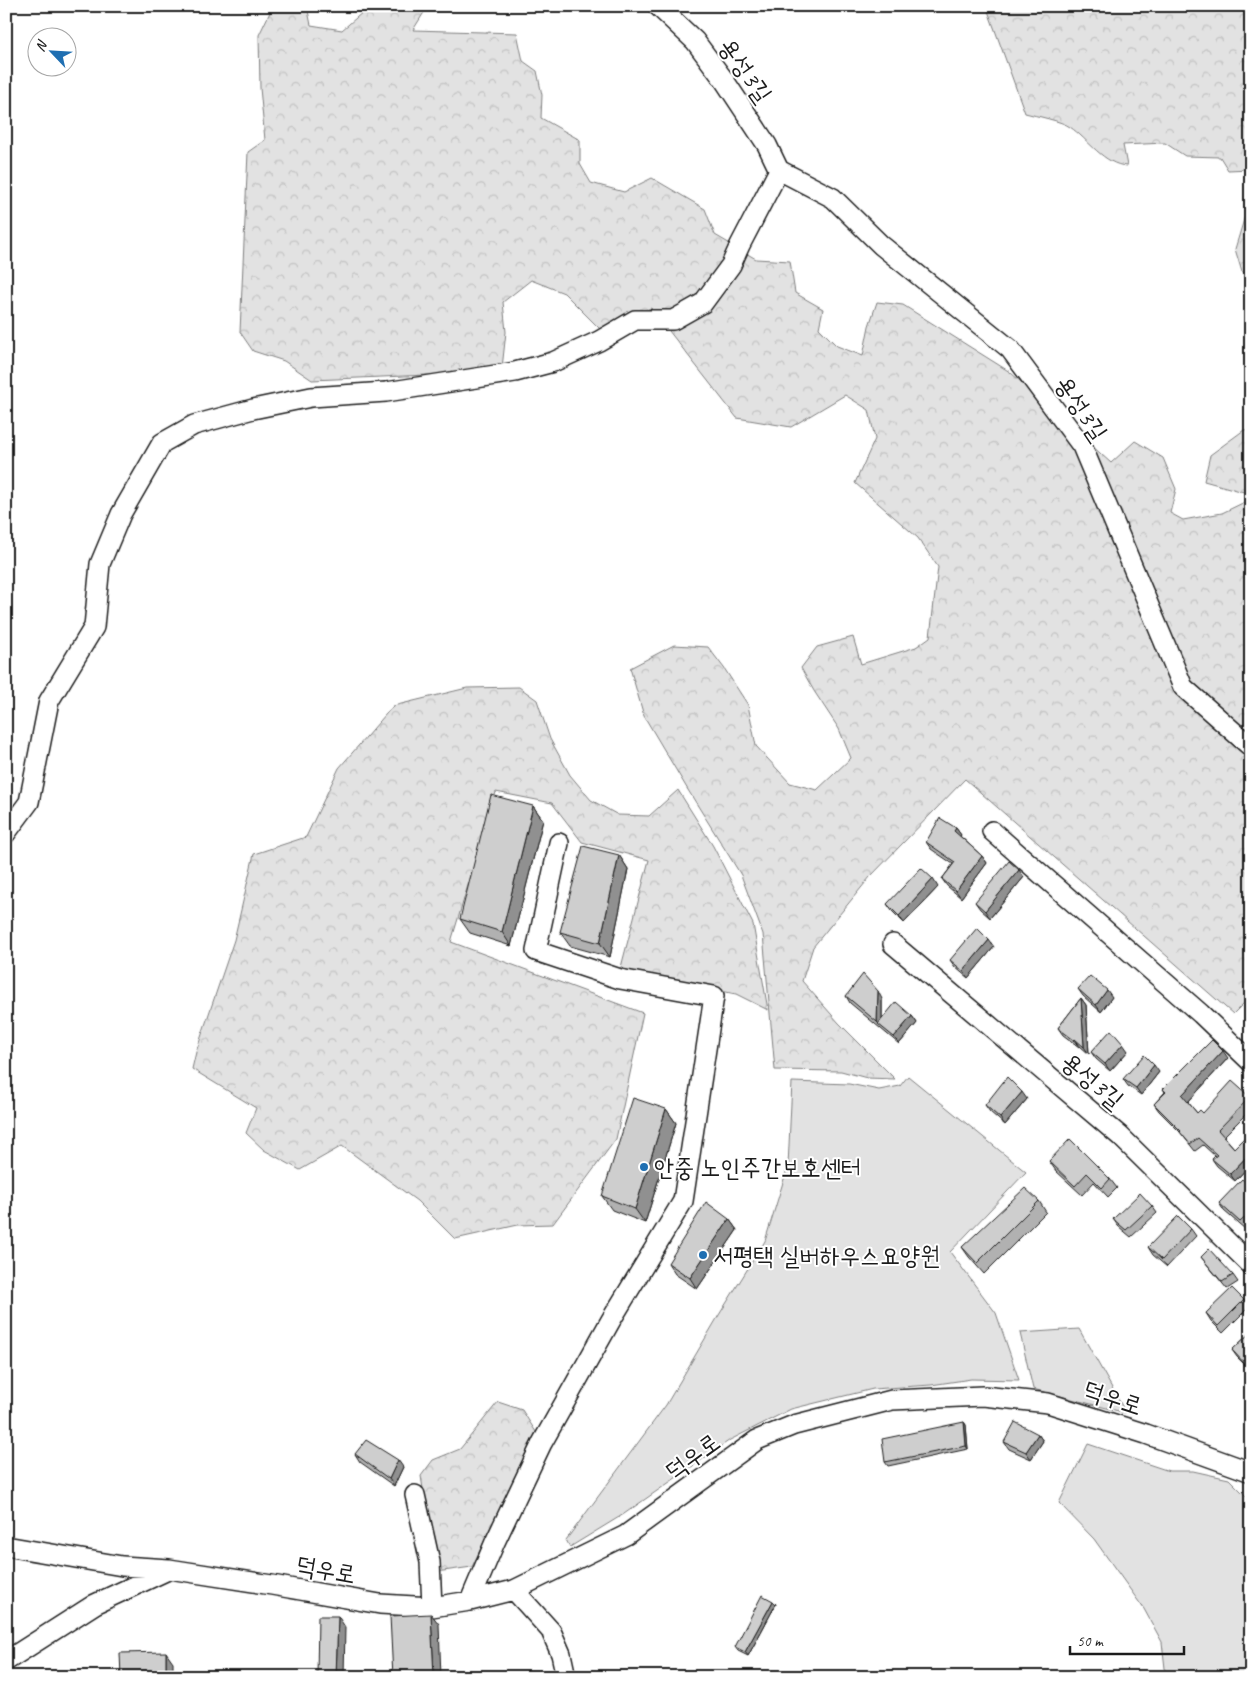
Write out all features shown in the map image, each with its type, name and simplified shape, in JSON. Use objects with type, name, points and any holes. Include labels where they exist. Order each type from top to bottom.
[{"type":"street","name":"용성3길","points":[[658,6],[694,41],[724,80],[767,145],[778,170],[833,198],[881,244],[1010,349],[1082,446],[1183,687],[1251,747]]},
{"type":"street","points":[[6,833],[29,802],[49,701],[94,626],[100,564],[121,514],[162,443],[194,425],[311,397],[386,392],[515,372],[553,362],[599,341],[635,320],[674,320],[703,303],[731,265],[778,170]]},
{"type":"street","points":[[992,831],[1201,1014],[1251,1062]]},
{"type":"street","points":[[470,1601],[495,1542],[542,1443],[611,1320],[683,1201],[714,996],[620,980],[536,951],[559,843]]},
{"type":"street","name":"용성3길","points":[[893,944],[1120,1136],[1251,1265]]},
{"type":"street","name":"덕우로","points":[[6,1546],[122,1566],[170,1569],[272,1584],[380,1604],[432,1607],[470,1601],[514,1590],[626,1535],[757,1440],[794,1425],[892,1400],[983,1396],[1048,1403],[1146,1434],[1251,1472]]},
{"type":"street","points":[[416,1494],[430,1562],[432,1607]]},
{"type":"street","name":"덕우로","points":[[6,1538],[125,1556],[170,1569]]},
{"type":"street","points":[[6,1661],[95,1604],[170,1569]]},
{"type":"street","points":[[514,1590],[551,1631],[561,1654],[566,1677]]},
{"type":"green space","points":[[273,6],[307,6],[311,25],[342,30],[363,12],[374,6],[428,6],[413,30],[517,33],[523,61],[537,71],[542,95],[541,118],[580,140],[580,164],[591,183],[624,192],[652,178],[705,209],[715,235],[756,259],[790,261],[795,293],[823,309],[819,328],[837,346],[863,356],[869,326],[877,302],[903,305],[1010,372],[1111,463],[1135,441],[1163,458],[1176,489],[1170,513],[1183,520],[1222,513],[1251,499],[1251,996],[1233,1014],[965,779],[870,877],[813,947],[802,981],[839,1023],[895,1079],[867,1078],[841,1071],[775,1070],[763,934],[741,875],[644,716],[630,668],[674,645],[708,647],[748,705],[756,746],[790,783],[817,790],[851,758],[839,729],[801,668],[817,647],[853,637],[861,664],[916,647],[930,637],[938,567],[918,538],[855,483],[875,439],[869,410],[845,395],[791,427],[737,418],[651,308],[600,329],[564,293],[531,280],[503,302],[506,332],[502,368],[451,374],[312,380],[284,361],[253,351],[240,332],[248,152],[265,140],[260,88],[259,35]]},
{"type":"green space","points":[[988,6],[1251,6],[1251,169],[1228,170],[1220,157],[1185,156],[1165,143],[1123,145],[1127,166],[1119,165],[1097,151],[1077,132],[1066,125],[1025,113],[987,8]]},
{"type":"green space","points":[[1251,210],[1251,276],[1242,272],[1235,249],[1245,216]]},
{"type":"green space","points":[[1251,429],[1251,494],[1204,481],[1210,455],[1244,430]]},
{"type":"green space","points":[[519,687],[537,700],[550,739],[570,775],[591,800],[618,815],[649,816],[678,790],[713,846],[753,924],[768,1010],[736,994],[620,971],[649,860],[582,842],[552,803],[496,792],[451,942],[643,1013],[616,1139],[553,1224],[518,1225],[455,1239],[417,1201],[342,1146],[300,1170],[264,1150],[246,1133],[256,1108],[192,1069],[234,940],[254,854],[306,837],[339,768],[393,706],[467,688]]},
{"type":"green space","points":[[908,1076],[1026,1172],[950,1252],[996,1313],[1019,1380],[971,1379],[931,1385],[873,1389],[791,1409],[730,1440],[624,1514],[570,1547],[566,1540],[666,1405],[765,1241],[788,1166],[792,1082],[849,1084],[879,1090],[900,1086]]},
{"type":"green space","points":[[1079,1329],[1126,1413],[1033,1389],[1020,1333]]},
{"type":"green space","points":[[498,1402],[522,1410],[536,1432],[472,1567],[436,1572],[421,1476],[433,1460],[460,1449]]},
{"type":"green space","points":[[1088,1444],[1169,1471],[1193,1471],[1229,1479],[1251,1501],[1251,1677],[1166,1677],[1162,1642],[1144,1609],[1094,1539],[1059,1503]]},
{"type":"building","points":[[491,795],[533,806],[502,932],[460,919]]},
{"type":"building","points":[[940,818],[956,828],[954,831],[982,856],[956,891],[942,879],[955,862],[926,842]]},
{"type":"building","points":[[583,846],[619,855],[600,943],[560,932]]},
{"type":"building","points":[[1009,861],[1019,870],[985,911],[975,902]]},
{"type":"building","points":[[921,868],[933,879],[899,916],[887,904]]},
{"type":"building","points":[[977,928],[989,940],[963,971],[950,960]]},
{"type":"building","points":[[863,974],[878,991],[877,1022],[846,996]]},
{"type":"building","points":[[1090,976],[1107,990],[1096,1005],[1078,989]]},
{"type":"building","points":[[1081,998],[1084,1047],[1058,1028]]},
{"type":"building","points":[[896,1002],[912,1016],[894,1037],[878,1024]]},
{"type":"building","points":[[1111,1030],[1123,1044],[1105,1064],[1091,1052]]},
{"type":"building","points":[[1212,1040],[1223,1051],[1182,1095],[1197,1113],[1200,1110],[1203,1113],[1232,1081],[1250,1097],[1218,1130],[1234,1148],[1251,1131],[1251,1152],[1230,1174],[1212,1159],[1217,1155],[1198,1138],[1190,1144],[1181,1131],[1154,1104],[1166,1092],[1163,1089]]},
{"type":"building","points":[[1144,1055],[1154,1065],[1136,1088],[1123,1079]]},
{"type":"building","points":[[1007,1077],[1022,1092],[1000,1118],[985,1105]]},
{"type":"building","points":[[633,1098],[666,1109],[635,1209],[602,1196]]},
{"type":"building","points":[[1070,1139],[1110,1179],[1102,1188],[1087,1173],[1075,1186],[1049,1161]]},
{"type":"building","points":[[1242,1179],[1251,1188],[1251,1212],[1240,1222],[1219,1203]]},
{"type":"building","points":[[1025,1188],[1039,1201],[977,1263],[962,1247]]},
{"type":"building","points":[[1140,1193],[1152,1206],[1126,1230],[1113,1219]]},
{"type":"building","points":[[706,1202],[729,1219],[690,1278],[668,1263]]},
{"type":"building","points":[[1178,1216],[1191,1229],[1162,1260],[1148,1247]]},
{"type":"building","points":[[1209,1249],[1233,1275],[1222,1282],[1201,1257]]},
{"type":"building","points":[[1232,1288],[1244,1300],[1218,1326],[1206,1313]]},
{"type":"building","points":[[1251,1332],[1251,1360],[1246,1365],[1232,1350]]},
{"type":"building","points":[[964,1422],[966,1446],[885,1462],[882,1439]]},
{"type":"building","points":[[1015,1422],[1038,1434],[1026,1452],[1004,1442]]},
{"type":"building","points":[[366,1440],[398,1460],[389,1479],[355,1454]]},
{"type":"building","points":[[762,1595],[773,1601],[745,1652],[735,1647]]},
{"type":"building","points":[[431,1614],[434,1677],[393,1677],[390,1616]]},
{"type":"building","points":[[318,1616],[338,1616],[336,1677],[317,1677]]},
{"type":"building","points":[[166,1652],[166,1677],[121,1677],[120,1653]]},
{"type":"place","name":"안중 노인주간보호센터","points":[[644,1167]]},
{"type":"place","name":"서평택 실버하우스요양원","points":[[703,1255]]}]
